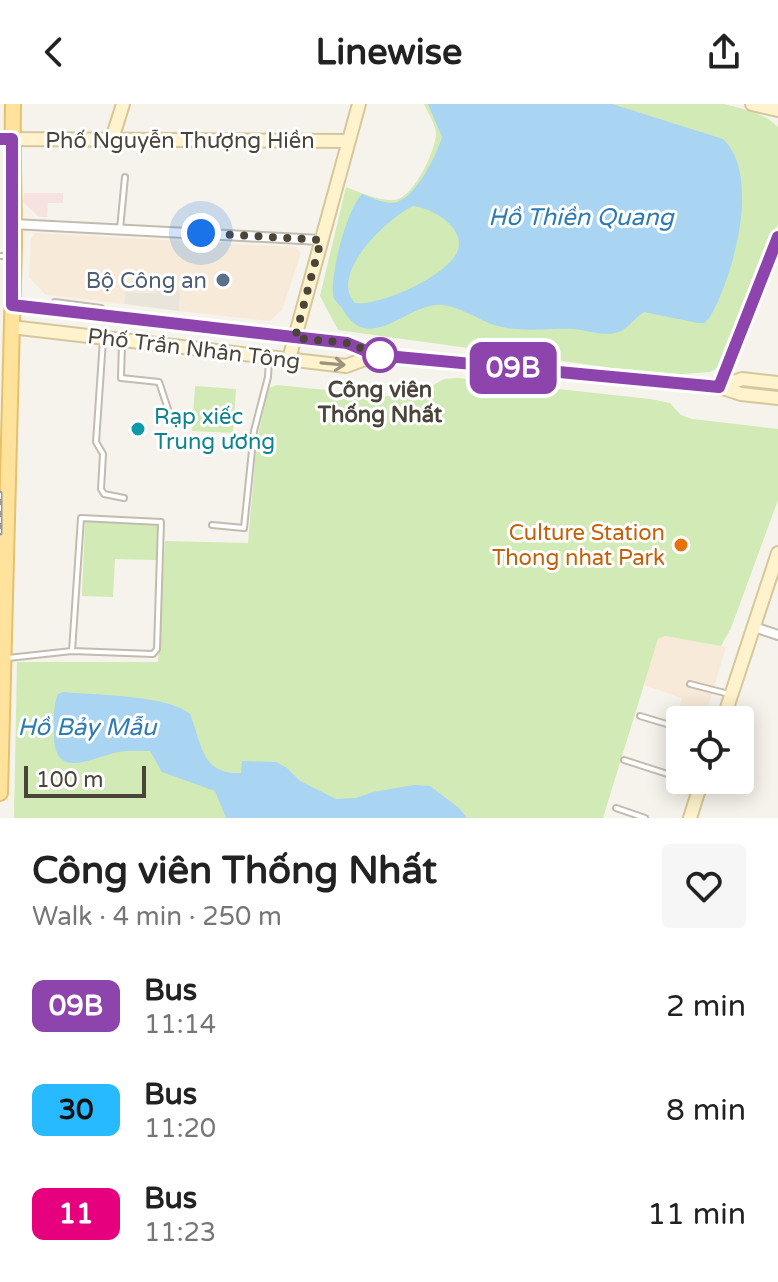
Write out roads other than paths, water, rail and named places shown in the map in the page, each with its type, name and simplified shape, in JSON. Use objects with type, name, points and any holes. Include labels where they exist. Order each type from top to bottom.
[{"type":"main road","points":[[0,793],[4,657],[4,429],[12,305],[7,256],[12,224],[6,139],[13,104]]},
{"type":"street","points":[[112,139],[123,104]]},
{"type":"street","points":[[289,359],[359,104]]},
{"type":"street","points":[[752,104],[773,109],[778,121]]},
{"type":"street","name":"Phố Nguyễn Thượng Hiền","points":[[6,139],[348,141]]},
{"type":"street","points":[[12,224],[321,240]]},
{"type":"street","points":[[719,387],[778,237]]},
{"type":"street","name":"Phố Trần Nhân Tông","points":[[12,305],[347,343],[376,355],[719,387],[741,394],[778,398]]},
{"type":"street","points":[[149,343],[150,321]]},
{"type":"street","name":"Phố Trần Nhân Tông","points":[[11,327],[346,366],[376,355]]},
{"type":"street","name":"Phố Trần Nhân Tông","points":[[719,387],[742,379],[778,383]]},
{"type":"street","points":[[728,706],[778,553]]},
{"type":"street","points":[[754,627],[778,635]]},
{"type":"street","points":[[690,818],[697,794]]},
{"type":"lane","points":[[120,229],[125,177]]},
{"type":"lane","points":[[103,338],[96,442],[103,454],[101,489],[104,494],[124,498]]},
{"type":"lane","points":[[122,340],[121,378],[159,382],[169,412]]},
{"type":"lane","points":[[212,525],[244,528],[254,431],[268,377],[270,356]]},
{"type":"lane","points":[[4,657],[72,651],[153,654],[157,649],[161,522],[81,518],[72,651]]},
{"type":"lane","points":[[690,684],[732,695]]},
{"type":"lane","points":[[640,716],[666,724]]},
{"type":"lane","points":[[624,760],[666,774]]},
{"type":"lane","points":[[616,808],[645,818]]},
{"type":"water","name":"Hồ Thiền Quang","points":[[428,104],[612,104],[723,139],[735,156],[741,177],[742,201],[735,253],[710,317],[704,323],[698,323],[644,312],[623,330],[604,334],[573,329],[524,330],[504,327],[443,305],[430,306],[377,328],[364,328],[353,322],[334,299],[333,287],[339,250],[357,200],[362,194],[393,203],[401,200],[416,186],[430,165],[442,137]],"holes":[[[413,206],[445,220],[457,234],[458,250],[452,260],[428,279],[396,295],[355,303],[349,291],[349,278],[364,248],[402,212]]]},
{"type":"water","name":"Hồ Bảy Mẫu","points":[[58,694],[148,699],[180,708],[190,714],[205,756],[218,769],[241,773],[242,761],[276,762],[300,781],[336,799],[356,798],[414,785],[430,786],[467,818],[226,818],[215,791],[162,772],[150,751],[122,751],[74,763],[59,757],[55,747],[54,713]]},
{"type":"railway","points":[[0,493],[0,533]]},
{"type":"place","name":"Bộ Công an","points":[[223,280]]},
{"type":"place","name":"Công viên Thống Nhất","points":[[380,355]]},
{"type":"place","name":"Rạp xiếc Trung ương","points":[[138,429]]},
{"type":"place","name":"Culture Station Thong nhat Park","points":[[681,545]]}]
